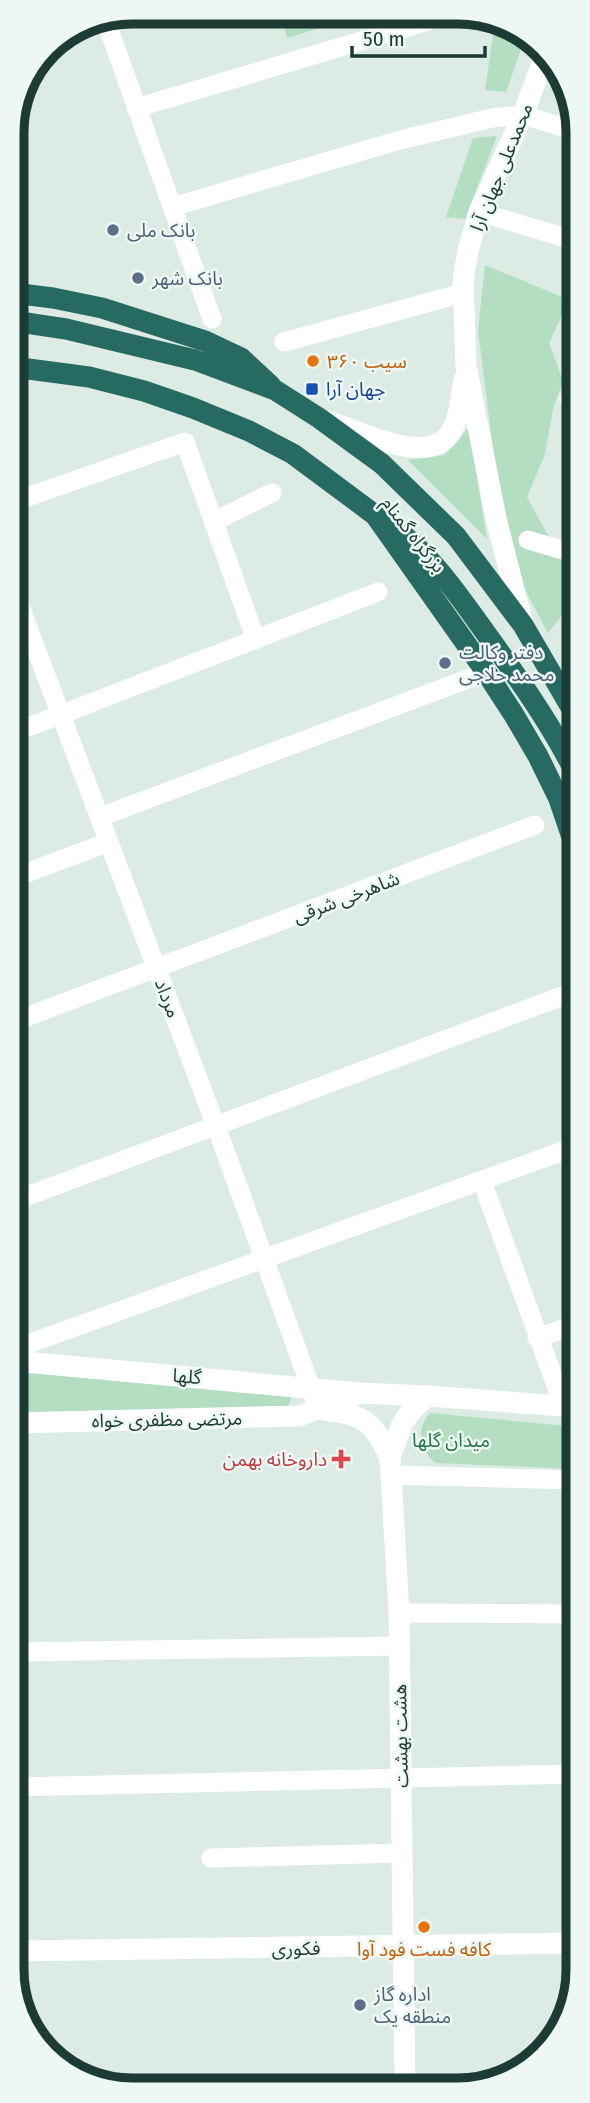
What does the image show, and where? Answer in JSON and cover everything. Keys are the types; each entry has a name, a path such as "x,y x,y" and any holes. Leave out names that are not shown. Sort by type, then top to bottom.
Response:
{"highway":[{"path":"25,294 102,308 205,341 241,358 275,390"},
{"name":"بزرگراه گمنام","path":"25,323 78,331 195,360 275,390 319,418 382,464 456,536 523,625 566,698"},
{"name":"بزرگراه گمنام","path":"25,369 89,377 144,391 249,431 293,454 375,515 514,715 538,756 566,818"},
{"path":"375,515 419,550 461,599 536,705 566,752"}],"main road":[{"name":"محمدعلی جهان آرا","path":"466,366 463,293 468,251 479,212 523,116 542,66"},
{"path":"319,418 404,447 431,447 444,440 456,422 466,366"},
{"path":"466,366 496,518 523,625"},
{"path":"544,659 566,683"},
{"name":"گلها","path":"24,1362 360,1394 427,1396 565,1407"},
{"name":"گلها","path":"319,1410 360,1394"},
{"name":"هشت بهشت","path":"405,2078 399,1613 390,1467 402,1424 427,1396"},
{"path":"319,1410 351,1413 364,1420 375,1429 390,1467"},
{"name":"مرتضی مظفری خواه","path":"24,1423 299,1416 319,1410"},
{"name":"فکوری","path":"24,1951 565,1943"}],"street":[{"path":"136,108 418,24"},
{"path":"108,28 212,319"},
{"path":"172,207 444,128 492,118 523,116 565,128"},
{"path":"479,212 566,238"},
{"path":"284,342 463,293"},
{"path":"25,498 185,442 256,640"},
{"path":"215,521 272,494"},
{"path":"528,540 566,551"},
{"path":"25,729 378,592"},
{"name":"مرداد","path":"25,619 216,1126 319,1410"},
{"path":"100,817 473,677"},
{"name":"شاهرخی شرقی","path":"25,1018 535,825"},
{"path":"25,874 109,842"},
{"path":"24,1197 566,995"},
{"path":"24,1345 565,1150"},
{"path":"482,1181 537,1338 565,1397"},
{"path":"537,1338 565,1328"},
{"path":"390,1467 565,1479"},
{"path":"399,1613 565,1614"},
{"path":"24,1651 399,1646"},
{"path":"24,1787 565,1774"},
{"path":"211,1858 402,1853"}],"green space":[{"path":"283,24 333,24 287,38"},
{"path":"494,31 522,47 506,92 485,90"},
{"path":"497,136 465,219 446,217 473,138"},
{"path":"485,265 566,299 566,307 549,343 563,381 553,409 545,454 527,497 546,532 566,558 566,611 548,633 523,586 511,545 496,473 478,330"},
{"path":"469,427 487,539 408,460 445,455"},
{"path":"24,1370 292,1396 288,1406 24,1415"},
{"name":"میدان گلها","path":"430,1413 565,1426 565,1469 436,1463 426,1452 421,1440 425,1419"}],"place":[{"name":"بانک ملی","path":"113,230"},
{"name":"بانک شهر","path":"138,278"},
{"name":"سیب ۳۶۰","path":"313,361"},
{"name":"جهان آرا","path":"312,389"},
{"name":"دفتر وکالت محمد حلاجی","path":"445,663"},
{"name":"داروخانه بهمن","path":"341,1459"},
{"name":"کافه فست فود آوا","path":"424,1927"},
{"name":"اداره گاز منطقه یک","path":"360,2005"}]}
